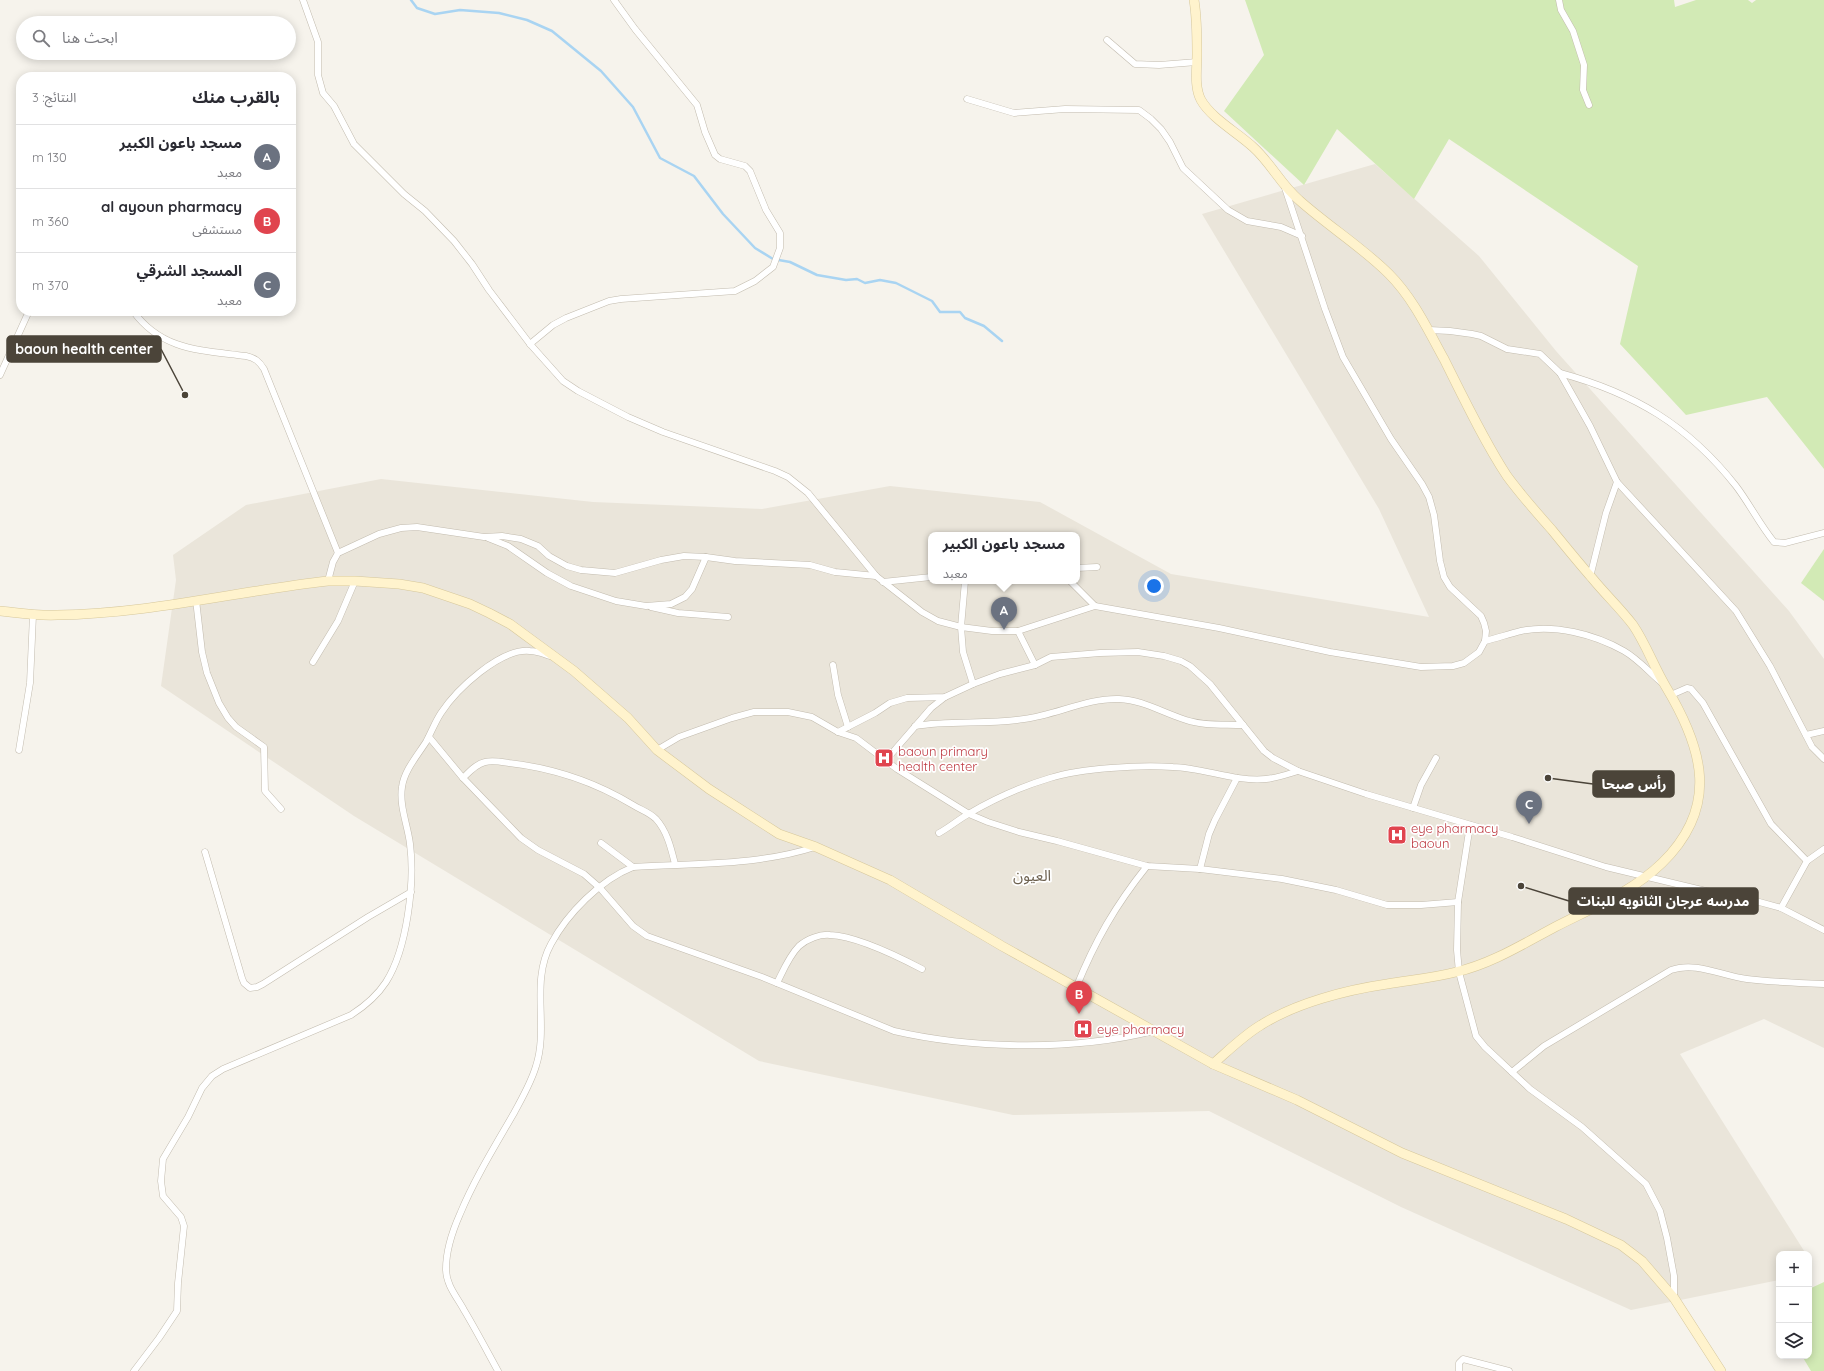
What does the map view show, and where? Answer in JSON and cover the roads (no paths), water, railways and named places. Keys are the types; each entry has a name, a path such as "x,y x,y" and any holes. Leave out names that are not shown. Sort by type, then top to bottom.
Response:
{"street":[{"path":"303,0 318,42 318,75 323,93 334,106 354,144 404,194 425,211 454,241 530,344 563,381 578,392 642,423 788,477 808,493 876,576 922,612 938,621 961,627 992,631 1018,631 1095,606 1219,628 1330,652 1421,666 1453,666 1464,664 1479,652 1486,641 1486,631 1481,616 1450,587 1444,577 1440,561 1434,515 1429,497 1422,484 1391,440 1343,357 1328,317 1285,186"},
{"path":"530,344 553,325 609,301 735,291 755,281 773,267 780,248 780,233 760,197 750,171 745,166 720,159 715,155 705,132 697,105 635,29 614,0"},
{"path":"1194,0 1196,13 1196,82 1201,100 1208,110 1261,154 1285,186 1302,203 1371,258 1390,275 1408,296 1429,330 1464,400 1505,472 1527,503 1633,625 1671,695 1689,733 1695,753 1701,785 1699,803 1690,827 1683,840 1670,855 1646,876 1620,894 1503,955 1459,972 1366,987 1307,1004 1263,1024 1213,1064"},
{"path":"1559,0 1561,10 1573,31 1584,65 1583,90 1590,105"},
{"path":"1107,40 1135,64 1159,65 1197,62"},
{"path":"967,99 1014,113 1065,109 1139,110 1151,118 1161,129 1170,142 1183,168 1228,210 1247,221 1282,227 1302,236"},
{"path":"0,375 27,316"},
{"path":"137,316 148,329 178,346 190,349 246,356 255,358 260,362 338,553"},
{"path":"1429,330 1472,334 1481,336 1507,349 1518,352 1534,352 1540,354 1560,373 1590,426 1617,482 1736,611 1766,659 1812,747 1824,759"},
{"path":"1560,373 1581,378 1637,401 1694,440 1730,479 1774,542 1785,543 1824,533"},
{"path":"1590,577 1606,513 1617,482"},
{"path":"328,581 333,562 338,553 379,534 402,528 417,527 484,537 520,538 538,546 549,556 567,566 581,570 615,573 676,558 706,557 743,562 810,565 835,572 876,576"},
{"path":"484,537 508,546 547,573 572,586 616,600 678,613 728,617"},
{"path":"646,606 671,604 685,597 692,588 706,557"},
{"path":"1080,568 1097,567"},
{"path":"882,582 928,576"},
{"path":"0,611 33,615 90,614 328,581 400,584 423,588 463,601 510,624 557,657 628,718 657,750 709,789 779,834 816,847 890,880 1076,988 1213,1064 1297,1100 1402,1153 1566,1219 1629,1250 1642,1262 1674,1298 1721,1371"},
{"path":"313,662 338,621 356,581"},
{"path":"965,584 961,627 963,652 972,684"},
{"path":"1073,584 1095,606"},
{"path":"196,600 202,652 213,691 232,722 264,747 265,791 281,809"},
{"path":"19,750 30,683 33,615"},
{"path":"1486,641 1521,631 1535,630 1565,631 1584,635 1624,651 1664,684"},
{"path":"1018,631 1035,665"},
{"path":"134,1371 160,1338 177,1311 178,1283 184,1226 181,1217 163,1196 161,1182 162,1166 165,1154 188,1117 202,1088 212,1076 223,1070 351,1015 377,994 394,965 402,940 411,892 411,845 403,806 402,786 408,770 429,737 441,714 450,702 480,673 507,656 529,650 557,657"},
{"path":"886,760 915,726 945,697 972,684 1000,674 1035,665 1051,657 1126,652 1164,656 1181,661 1200,674 1264,751 1298,771 1366,794 1606,867 1781,908 1824,930"},
{"path":"833,665 838,695 848,727"},
{"path":"1671,695 1684,688 1689,688 1703,703 1771,824 1806,861"},
{"path":"838,732 896,701 908,698 945,697"},
{"path":"915,726 935,723 967,723 1023,719 1051,714 1107,699 1133,701 1186,720 1200,723 1243,725"},
{"path":"657,750 679,737 732,718 754,712 788,712 812,717 838,732 856,738 897,769 969,814 1019,832 1147,866 1243,873 1310,884 1387,905 1458,902"},
{"path":"1806,735 1824,731"},
{"path":"429,737 463,778 520,838 538,850 584,874 600,888 633,926 647,936 777,983 894,1031 947,1041 1015,1044 1094,1042 1119,1039 1153,1031"},
{"path":"1413,808 1421,785 1436,758"},
{"path":"463,778 478,765 489,761 553,770 583,780 618,795 649,813 666,834 675,864"},
{"path":"939,833 969,814 1050,777 1157,766 1196,769 1237,778 1270,779 1298,771"},
{"path":"1200,869 1212,827 1237,778"},
{"path":"1470,825 1458,902 1456,930 1459,972 1476,1036 1485,1047 1530,1089 1582,1127 1636,1174 1649,1188 1660,1211 1667,1238 1674,1276 1674,1298"},
{"path":"601,843 633,867"},
{"path":"498,1371 447,1279 447,1257 451,1235 474,1180 502,1134 536,1068 541,1040 540,979 546,954 560,930 573,913 600,888 620,873 633,867 765,860 798,853 816,847"},
{"path":"1781,908 1806,861 1824,849"},
{"path":"205,852 242,978 244,983 250,988 263,984 411,892"},
{"path":"1076,988 1107,922 1119,903 1147,866"},
{"path":"777,983 799,946 818,936 828,934 868,945 922,969"},
{"path":"1512,1072 1544,1046 1671,970 1680,967 1699,968 1746,979 1824,984"},
{"path":"1459,1371 1459,1363 1463,1359 1509,1371"}],"waterway":[{"path":"411,0 417,8 435,14 460,10 499,13 527,20 552,31 601,71 633,107 660,158 694,176 723,214 755,248 773,259 790,262 817,275 846,280 857,279 865,283 880,280 896,283 932,301 940,312 960,312 965,318 984,326 1002,341"}],"place":[{"name":"baoun health center","path":"185,395"},
{"name":"مسجد باعون الكبير","path":"1004,630"},
{"name":"baoun primary health center","path":"884,758"},
{"name":"رأس صبحا","path":"1548,778"},
{"name":"المسجد الشرقي","path":"1529,824"},
{"name":"eye pharmacy baoun","path":"1397,835"},
{"name":"مدرسه عرجان الثانويه للبنات","path":"1521,886"},
{"name":"al ayoun pharmacy","path":"1079,1014"},
{"name":"eye pharmacy","path":"1083,1029"}],"district":[{"name":"العيون","path":"1032,875"}]}
